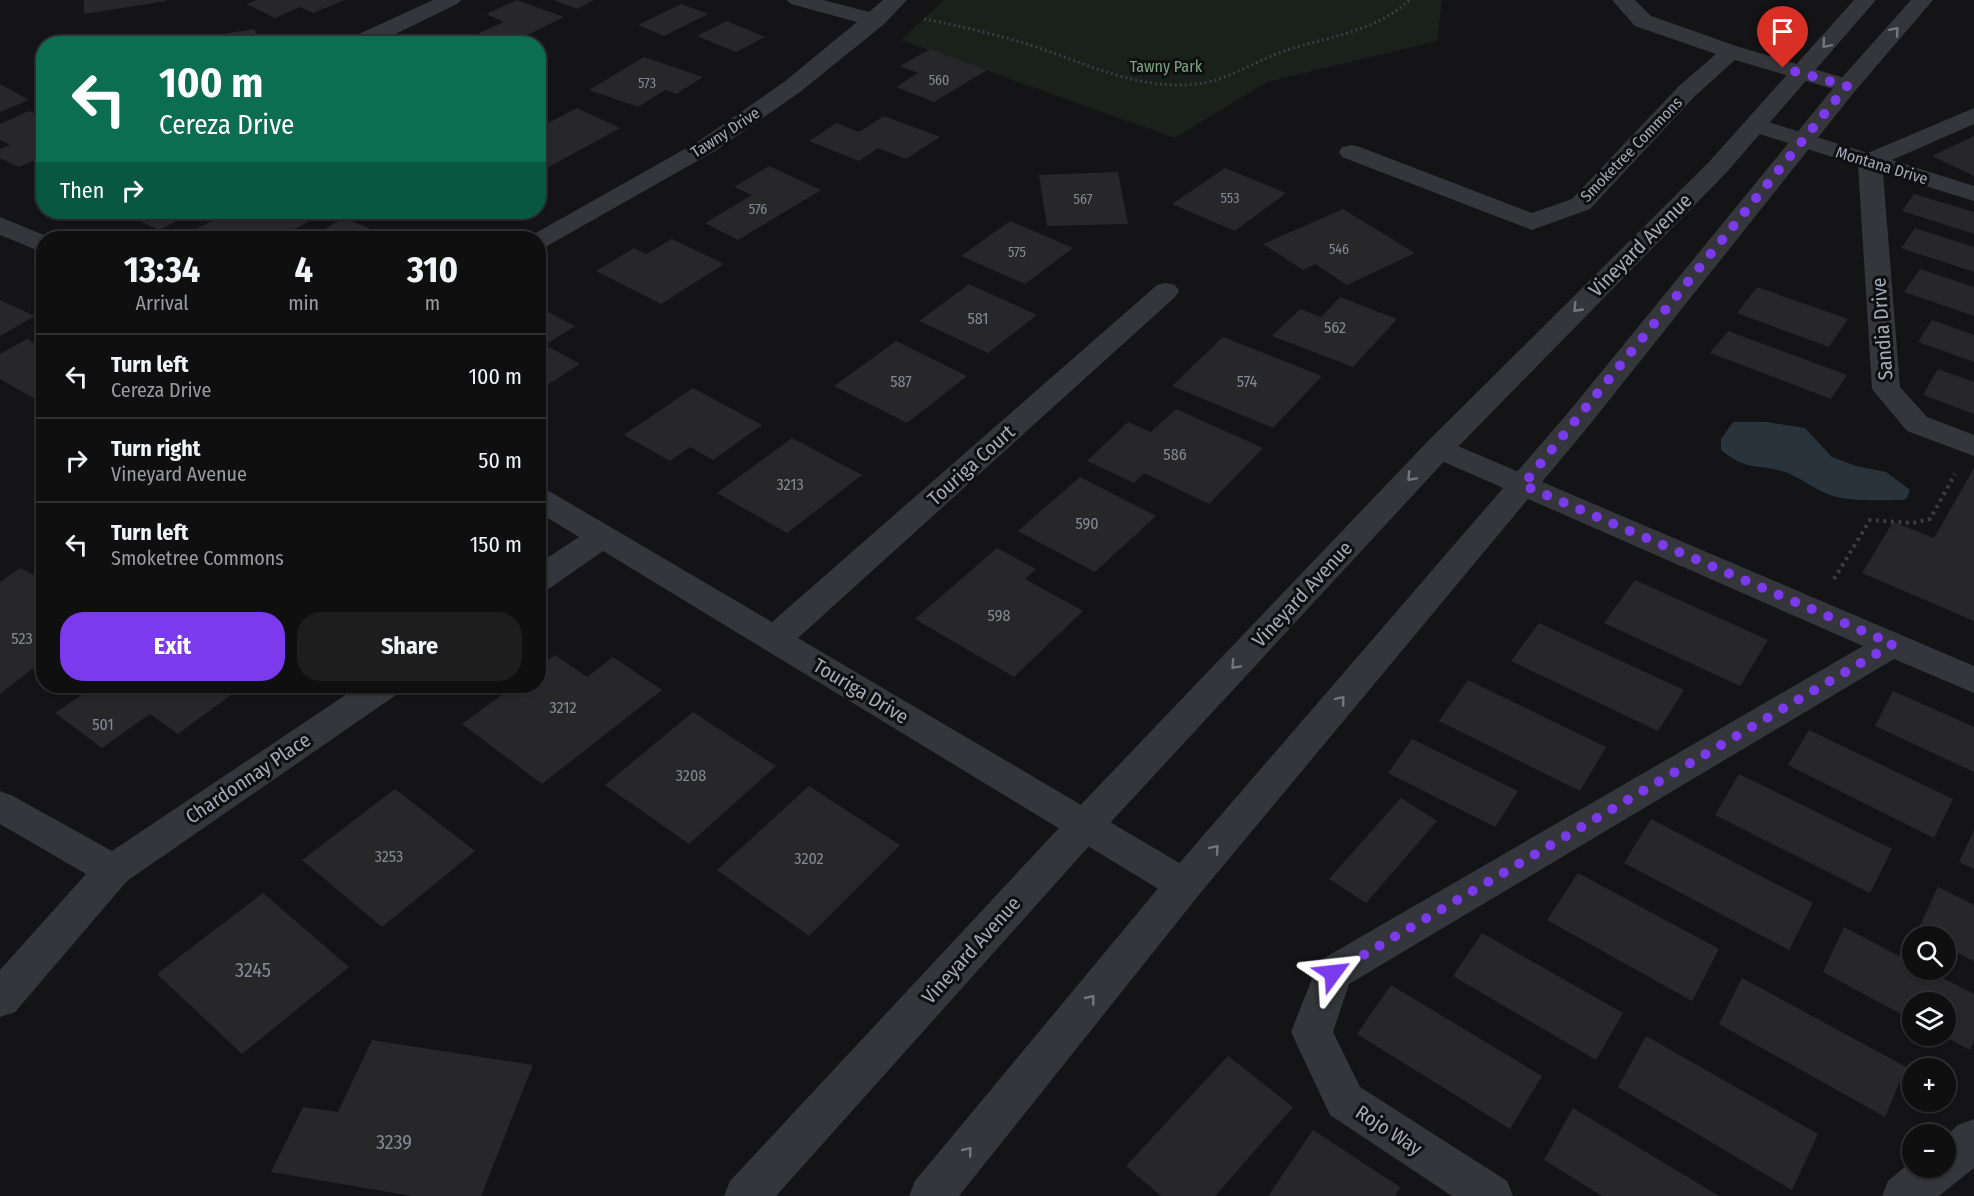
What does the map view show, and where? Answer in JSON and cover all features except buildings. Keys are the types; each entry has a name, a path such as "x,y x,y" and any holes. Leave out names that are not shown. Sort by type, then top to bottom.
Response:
{"street":[{"path":"373,36 450,0"},
{"path":"798,0 875,20"},
{"name":"Tawny Drive","path":"546,237 707,146 792,87 875,20 896,0"},
{"path":"1623,0 1643,21 1800,74 1847,86"},
{"name":"Vineyard Avenue","path":"746,1196 1084,825 1439,448 1717,168 1865,0"},
{"path":"931,1196 1184,885 1523,485 1847,86 1922,0"},
{"name":"Smoketree Commons","path":"1351,152 1532,222 1581,204 1687,91 1731,52"},
{"path":"1870,161 1974,115"},
{"name":"Montana Drive","path":"1755,125 1974,194"},
{"name":"Sandia Drive","path":"1870,161 1886,388 1917,424 1973,445"},
{"path":"0,225 36,241"},
{"name":"Touriga Court","path":"775,639 1166,291"},
{"path":"1439,448 1974,680"},
{"name":"Touriga Drive","path":"546,503 1184,885"},
{"path":"546,575 603,536"},
{"name":"Rojo Way","path":"1491,1196 1345,1101 1312,1032 1333,973 1893,644"},
{"name":"Chardonnay Place","path":"0,999 113,870 374,693"},
{"path":"0,806 113,870"},
{"path":"1956,1154 1974,1140"},
{"path":"1904,1196 1926,1178"}],"path":[{"path":"920,18 1029,45 1128,78 1163,85 1197,84 1225,76 1288,50 1357,32 1391,16 1410,0"},
{"path":"1815,611 1870,519 1913,523 1930,519 1973,445"}],"green space":[{"name":"Tawny Park","path":"944,0 1442,0 1437,41 1267,82 1175,138 901,40"}],"shaded area":[{"path":"1733,422 1766,422 1805,428 1832,457 1856,466 1886,472 1910,490 1907,498 1903,500 1856,500 1838,497 1824,493 1785,472 1738,461 1721,450 1721,439"}],"route":[{"path":"1333,973 1893,644 1523,485 1847,86 1783,68"}]}
